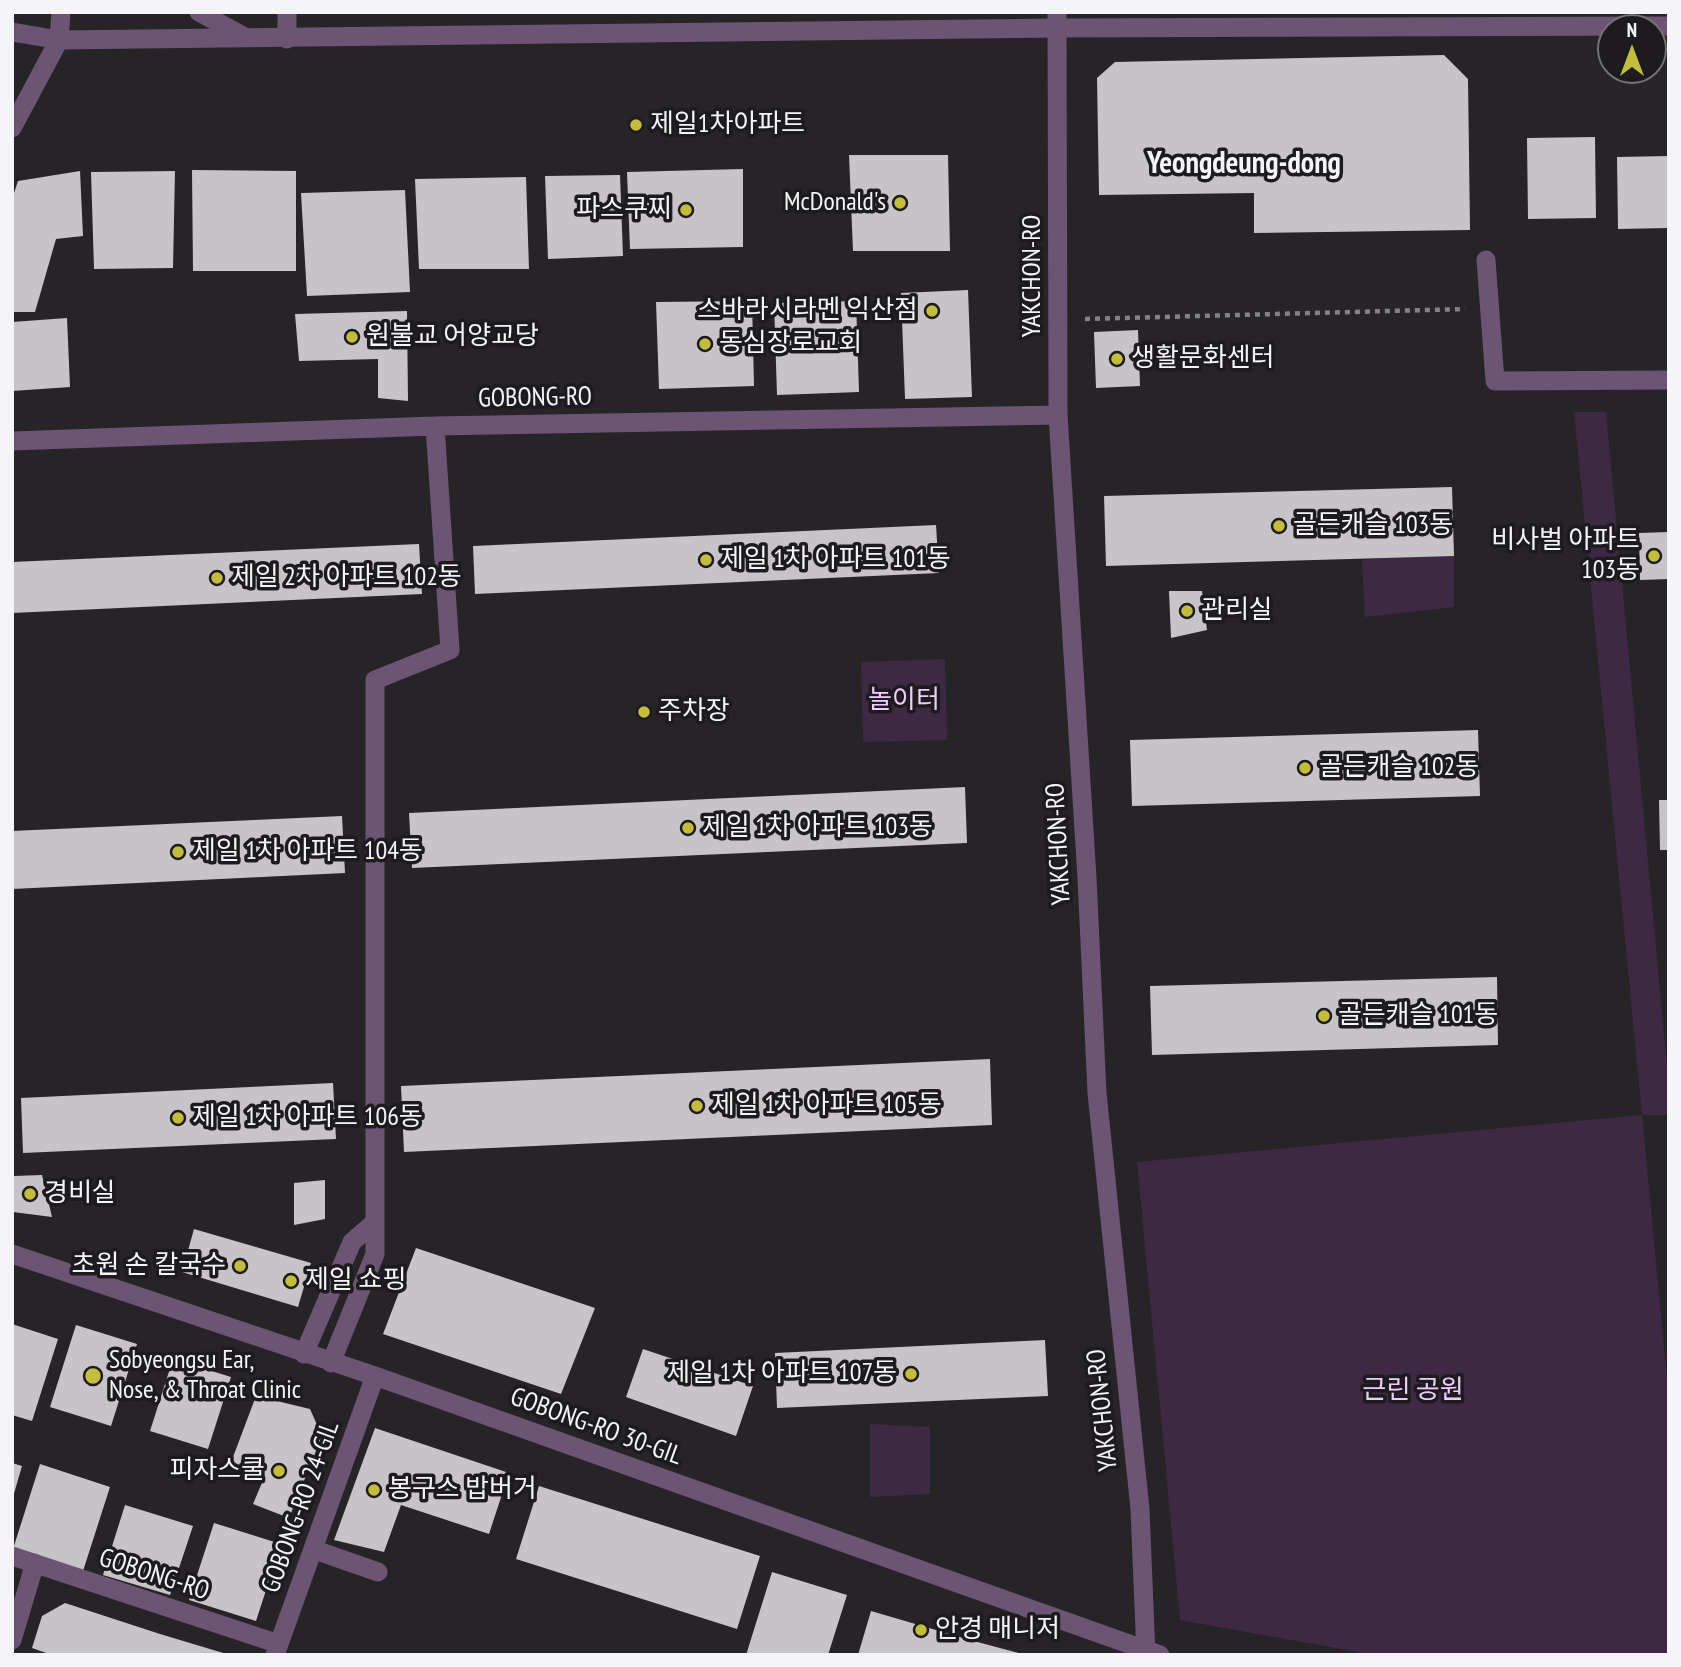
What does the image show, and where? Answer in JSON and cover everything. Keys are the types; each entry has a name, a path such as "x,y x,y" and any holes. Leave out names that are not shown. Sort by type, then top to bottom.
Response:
{"street":[{"path":"12,128 59,40 61,12"},
{"path":"199,12 244,36"},
{"path":"287,12 287,38"},
{"path":"12,32 59,40 244,36 287,38 1057,20 1669,26"},
{"name":"YAKCHON-RO","path":"1057,20 1060,319 1058,415 1087,878 1097,1093 1140,1509 1151,1654"},
{"path":"1486,260 1495,381 1669,380"},
{"name":"GOBONG-RO","path":"12,441 435,426 1058,415"},
{"path":"331,1363 375,1254 375,680 450,650 435,426"},
{"path":"304,1354 352,1241 374,1223"},
{"name":"GOBONG-RO 30-GIL","path":"12,1254 375,1376 1151,1654"},
{"name":"GOBONG-RO 24-GIL","path":"277,1649 375,1376"},
{"path":"315,1549 378,1572"},
{"name":"GOBONG-RO","path":"12,1556 277,1649"},
{"path":"12,1640 35,1563"}],"path":[{"path":"1060,319 1490,309"}],"green space":[{"path":"1574,412 1606,412 1669,1087 1669,1115 1642,1115"},
{"path":"1454,552 1454,607 1365,617 1362,560"},
{"name":"놀이터","path":"945,659 947,740 863,742 861,662"},
{"name":"근린 공원","path":"1642,1115 1669,1400 1669,1655 1375,1655 1180,1620 1137,1162"},
{"path":"870,1424 930,1427 930,1494 870,1497"}],"building":[{"path":"1444,55 1468,79 1470,230 1254,233 1254,193 1099,195 1097,78 1115,62"},
{"path":"1595,137 1596,218 1528,219 1527,138"},
{"name":"McDonald's","path":"849,155 948,155 950,251 853,251"},
{"path":"1669,156 1669,228 1618,229 1617,157"},
{"path":"743,169 743,247 630,249 627,172"},
{"path":"192,170 296,171 296,271 193,271"},
{"path":"80,171 83,236 56,239 35,312 12,312 12,199 18,181"},
{"path":"175,171 173,268 94,269 91,172"},
{"path":"620,175 623,256 548,259 545,176"},
{"path":"526,177 529,269 419,269 415,179"},
{"path":"405,190 410,292 307,296 301,193"},
{"path":"968,290 972,397 905,399 901,293"},
{"name":"동심장로교회","path":"752,301 754,386 659,389 656,302"},
{"path":"856,301 859,392 777,395 774,303"},
{"name":"원불교 어양교당","path":"407,311 408,401 378,398 378,359 299,361 295,314"},
{"path":"67,318 70,387 12,391 12,322"},
{"name":"생활문화센터","path":"1138,330 1140,386 1096,388 1094,332"},
{"name":"골든캐슬 103동","path":"1452,487 1454,556 1106,566 1104,496"},
{"name":"제일 1차 아파트 101동","path":"936,525 939,573 475,594 473,546"},
{"name":"비사벌 아파트 103동","path":"1669,532 1669,579 1640,580 1639,533"},
{"name":"제일 2차 아파트 102동","path":"419,544 422,594 12,613 12,562"},
{"name":"관리실","path":"1169,591 1202,591 1207,630 1171,638"},
{"name":"골든캐슬 102동","path":"1478,730 1480,796 1132,806 1130,740"},
{"name":"제일 1차 아파트 103동","path":"965,787 967,843 412,868 409,813"},
{"path":"1659,800 1669,800 1669,850 1660,850"},
{"name":"제일 1차 아파트 104동","path":"342,816 345,873 12,889 12,831"},
{"name":"골든캐슬 101동","path":"1497,977 1498,1045 1152,1055 1150,986"},
{"name":"제일 1차 아파트 105동","path":"990,1059 992,1125 404,1152 401,1086"},
{"name":"제일 1차 아파트 106동","path":"333,1083 336,1139 23,1153 21,1098"},
{"name":"경비실","path":"42,1175 52,1217 13,1212 14,1176"},
{"path":"325,1180 325,1219 294,1225 294,1183"},
{"path":"194,1229 311,1263 298,1307 182,1272"},
{"path":"416,1248 595,1308 561,1394 383,1334"},
{"path":"12,1324 58,1339 32,1421 12,1415"},
{"path":"76,1325 137,1344 111,1426 50,1407"},
{"name":"제일 1차 아파트 107동","path":"1045,1340 1048,1396 777,1408 775,1353"},
{"path":"643,1349 753,1386 736,1436 626,1397"},
{"path":"173,1359 231,1377 208,1449 150,1431"},
{"path":"256,1396 310,1409 322,1436 289,1518 253,1504 264,1478 230,1465"},
{"path":"375,1428 509,1473 489,1534 401,1505 384,1552 334,1540"},
{"path":"12,1463 22,1466 13,1497 12,1496"},
{"path":"40,1464 110,1487 83,1571 13,1549"},
{"path":"539,1486 760,1556 737,1629 516,1559"},
{"path":"125,1505 193,1526 170,1595 103,1575"},
{"path":"214,1523 281,1544 256,1621 189,1600"},
{"path":"772,1572 847,1595 828,1655 746,1655"},
{"path":"65,1603 230,1655 52,1655 32,1648 42,1616"},
{"path":"871,1611 970,1640 1026,1655 858,1655"}],"place":[{"name":"제일1차아파트","path":"636,125"},
{"name":"McDonald's","path":"900,203"},
{"name":"파스쿠찌","path":"686,210"},
{"name":"스바라시라멘 익산점","path":"932,311"},
{"name":"원불교 어양교당","path":"352,337"},
{"name":"동심장로교회","path":"705,344"},
{"name":"생활문화센터","path":"1117,359"},
{"name":"골든캐슬 103동","path":"1279,526"},
{"name":"비사벌 아파트 103동","path":"1654,556"},
{"name":"제일 1차 아파트 101동","path":"706,560"},
{"name":"제일 2차 아파트 102동","path":"217,578"},
{"name":"관리실","path":"1187,611"},
{"name":"주차장","path":"644,712"},
{"name":"골든캐슬 102동","path":"1305,768"},
{"name":"제일 1차 아파트 103동","path":"688,828"},
{"name":"제일 1차 아파트 104동","path":"178,852"},
{"name":"골든캐슬 101동","path":"1324,1016"},
{"name":"제일 1차 아파트 105동","path":"697,1106"},
{"name":"제일 1차 아파트 106동","path":"178,1118"},
{"name":"경비실","path":"30,1194"},
{"name":"초원 손 칼국수","path":"240,1266"},
{"name":"제일 쇼핑","path":"291,1281"},
{"name":"제일 1차 아파트 107동","path":"911,1374"},
{"name":"Sobyeongsu Ear, Nose, & Throat Clinic","path":"93,1376"},
{"name":"피자스쿨","path":"279,1471"},
{"name":"봉구스 밥버거","path":"374,1490"},
{"name":"안경 매니저","path":"921,1630"}],"district":[{"name":"Yeongdeung-dong","path":"1244,164"}]}
